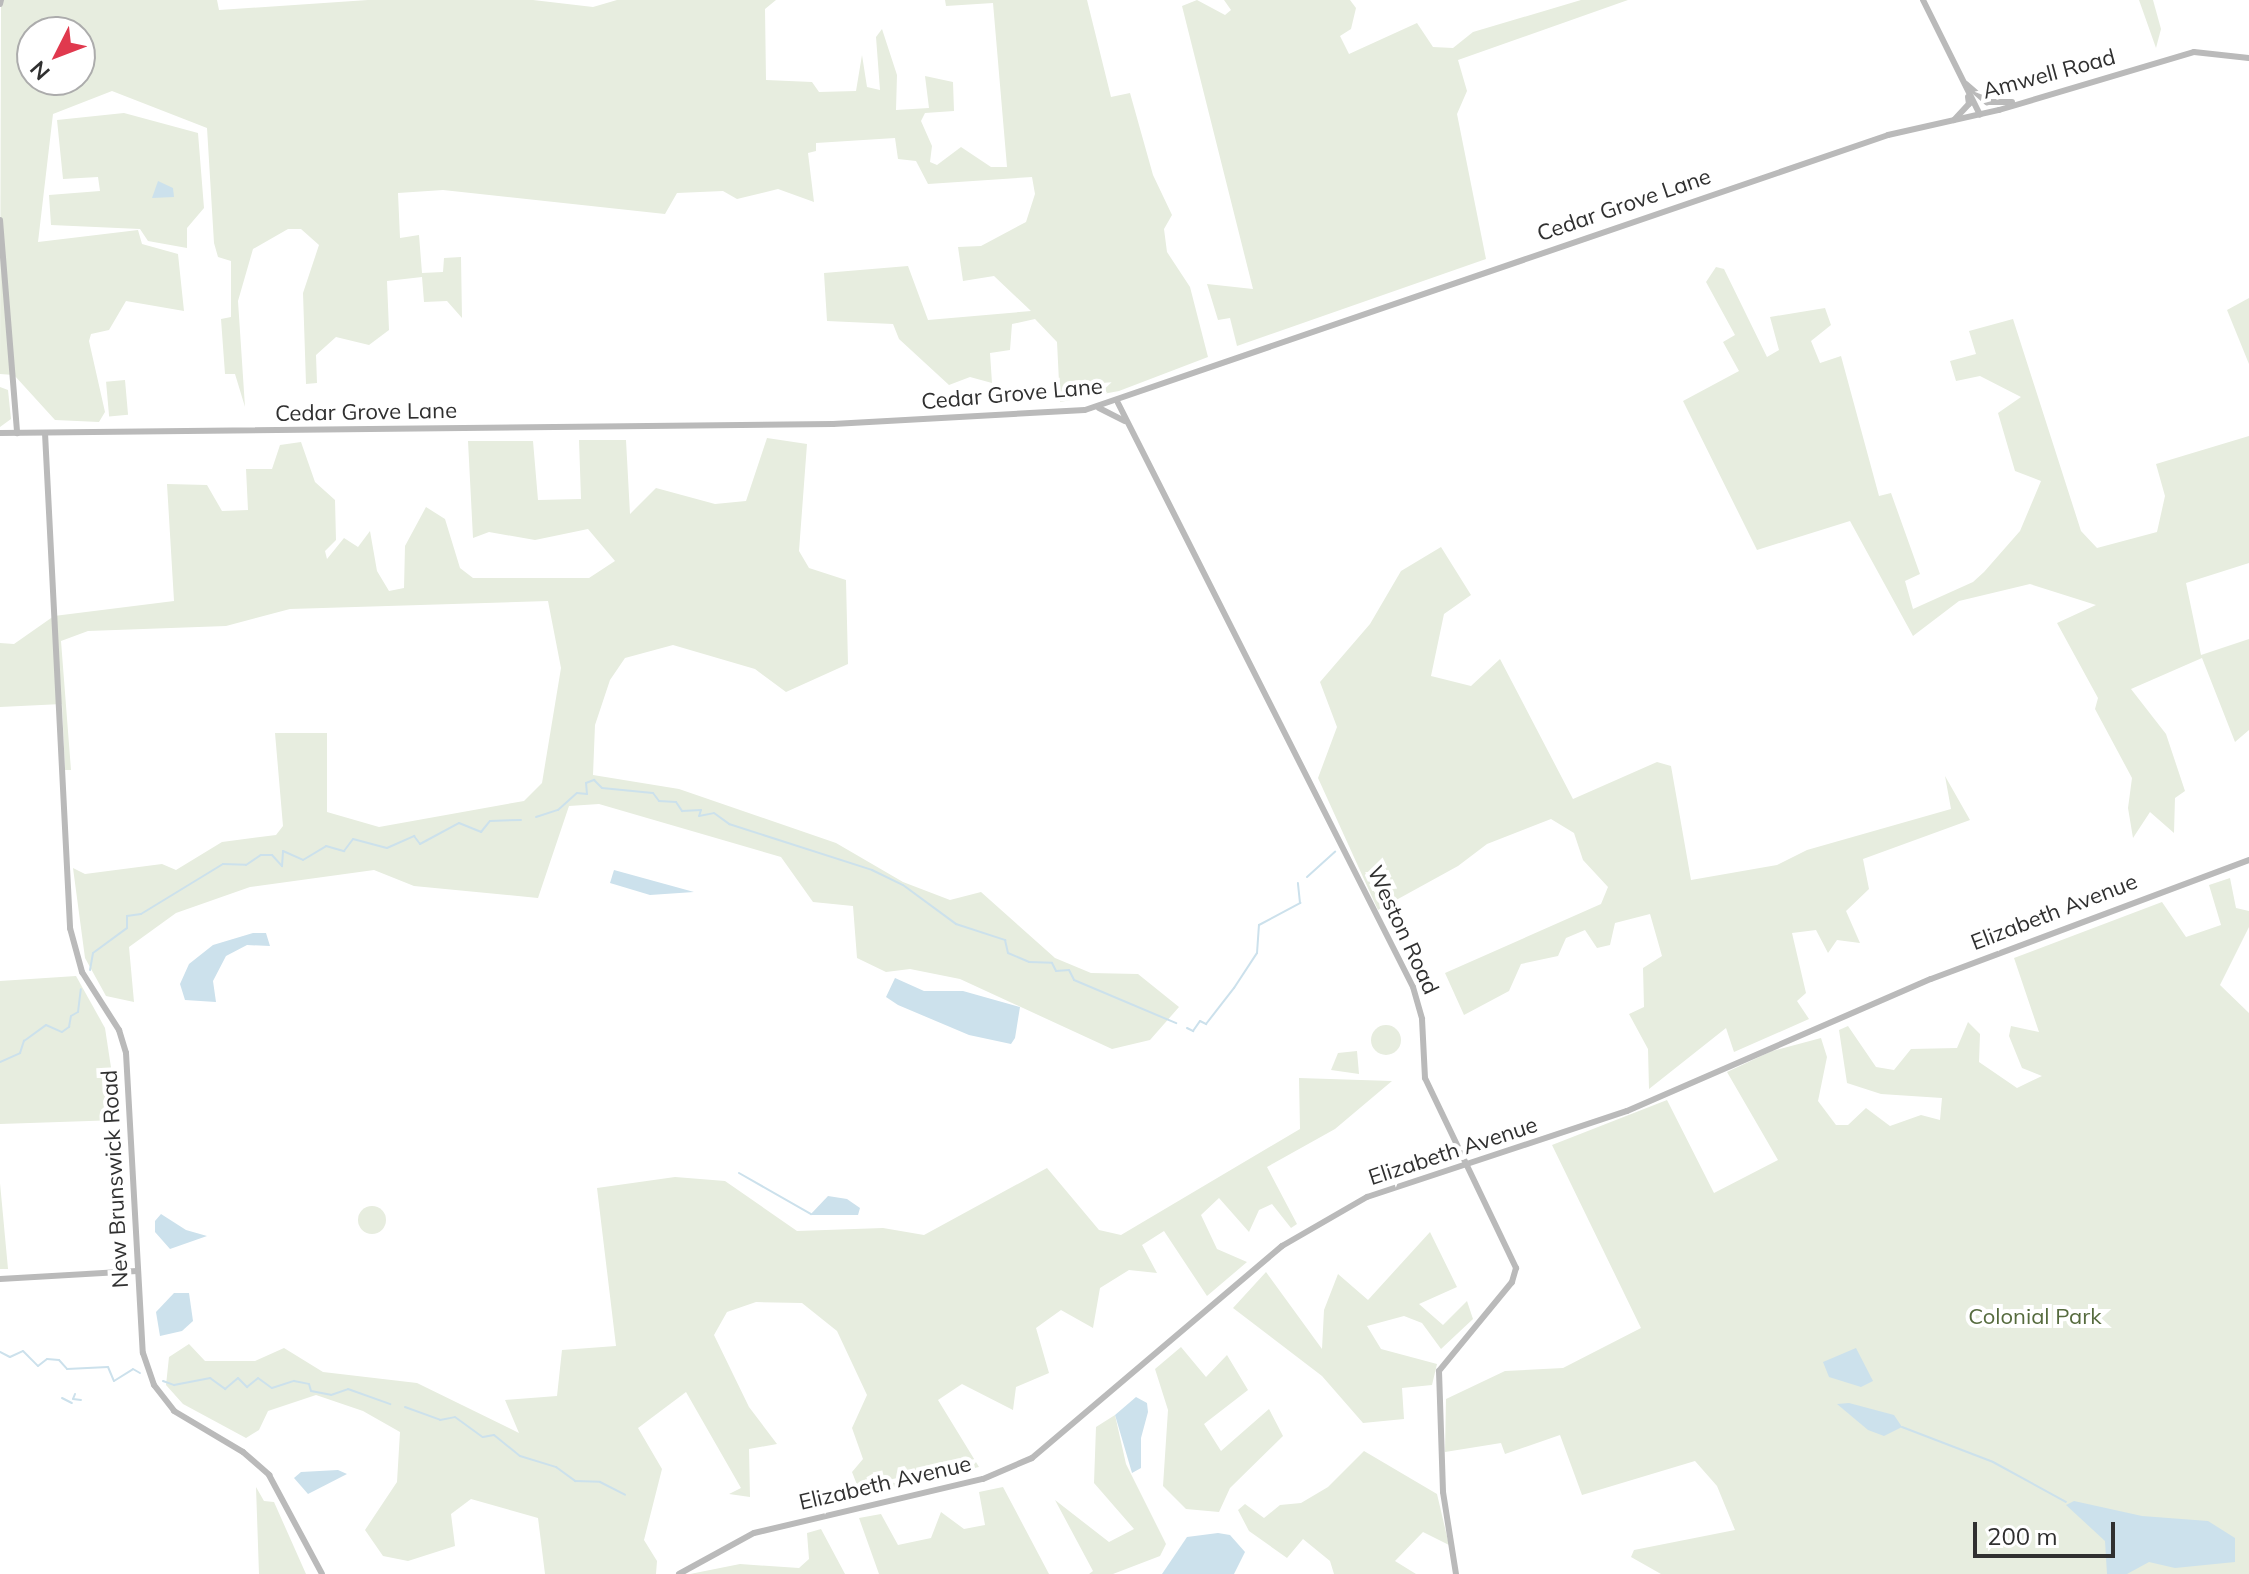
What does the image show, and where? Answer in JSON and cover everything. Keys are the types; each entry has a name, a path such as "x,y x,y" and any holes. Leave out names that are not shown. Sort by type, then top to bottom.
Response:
{"street":[{"name":"Amwell Road","path":"1923,0 1980,115 2194,52 2249,58"},
{"path":"1953,120 1970,101 1957,69"},
{"path":"1964,81 1999,105 2042,96"},
{"name":"Cedar Grove Lane","path":"0,433 833,424 1096,408 1118,403 1311,330 1841,150 1980,115"},
{"path":"0,220 17,433"},
{"name":"Weston Road","path":"1118,403 1413,987 1422,1019 1423,1071 1516,1272 1439,1371 1443,1492 1456,1574"},
{"path":"1096,408 1113,412 1129,426"},
{"name":"New Brunswick Road","path":"45,433 70,928 82,972 119,1030 126,1053 143,1353 158,1392 188,1423 243,1452 265,1470 322,1574"},
{"name":"Elizabeth Avenue","path":"679,1574 754,1533 983,1479 1022,1464 1062,1437 1293,1238 1382,1190 1467,1167 1639,1106 1931,979 2249,860"},
{"path":"1447,1172 1459,1149"},
{"path":"0,1279 137,1271"}],"green space":[{"path":"1,0 217,0 219,10 368,0 533,0 593,7 617,0 776,0 765,9 766,80 812,82 819,92 856,91 862,55 867,87 880,90 876,37 882,29 897,75 896,110 929,108 925,76 953,82 954,111 925,113 921,121 932,146 930,162 937,165 961,147 991,167 1007,167 993,3 946,6 945,0 1087,0 1111,97 1130,93 1153,175 1172,215 1164,229 1167,252 1190,287 1208,357 1119,391 1060,402 1057,342 1035,319 1012,324 1010,350 990,353 992,383 970,377 949,385 899,339 893,324 827,321 824,273 908,266 928,320 1031,311 994,276 963,281 958,247 981,246 1026,222 1035,194 1032,177 928,184 916,161 898,159 895,138 816,143 816,151 808,153 814,202 778,189 737,199 723,191 677,193 665,214 443,190 398,193 400,238 419,235 422,273 443,272 444,258 461,257 462,318 447,301 424,302 422,277 387,281 389,330 369,345 336,337 316,355 317,383 306,384 303,293 319,245 301,229 288,229 253,249 238,301 245,407 235,374 225,374 221,319 231,317 231,261 218,257 214,243 207,128 112,91 53,114 38,242 138,230 142,244 178,254 184,311 126,301 109,330 91,334 89,341 105,412 99,422 55,420 14,375 0,374"},
{"path":"1197,0 1225,15 1231,10 1224,0 1350,0 1356,8 1351,29 1340,36 1349,54 1417,23 1433,47 1453,48 1473,32 1581,0 1628,0 1458,60 1467,91 1457,114 1486,259 1237,346 1230,318 1218,320 1207,284 1253,289 1182,6"},
{"path":"2139,0 2153,0 2161,29 2156,48"},
{"path":"124,113 198,133 204,208 187,228 187,248 148,241 140,229 51,225 49,195 100,191 98,177 63,179 57,120"},
{"path":"1716,267 1724,269 1767,357 1779,350 1770,317 1825,308 1831,325 1811,341 1820,363 1841,356 1879,496 1891,493 1920,574 1905,581 1913,609 1973,582 1984,572 2020,531 2041,481 2015,471 1998,413 2021,397 1980,376 1956,381 1950,361 1976,354 1969,331 2013,319 2081,531 2097,548 2157,532 2165,496 2156,464 2249,436 2249,563 2186,583 2201,655 2249,639 2249,730 2235,742 2202,658 2131,689 2166,734 2185,791 2175,798 2174,833 2150,812 2133,838 2128,808 2132,778 2095,709 2098,698 2057,623 2096,605 2030,584 1959,601 1913,636 1850,521 1757,550 1683,401 1739,371 1723,342 1735,335 1706,282"},
{"path":"2249,298 2249,364 2227,310"},
{"path":"125,380 128,415 109,417 106,382"},
{"path":"0,387 8,390 11,419 0,427"},
{"path":"767,438 807,444 799,551 809,568 846,580 848,664 786,692 755,669 673,645 625,658 610,680 595,725 593,775 679,789 836,843 903,882 950,900 981,892 1055,958 1091,973 1138,974 1179,1007 1150,1040 1112,1049 960,979 910,969 886,972 857,958 853,906 813,902 781,857 599,804 569,806 538,898 414,886 374,870 250,887 176,913 129,947 134,1002 106,996 85,958 73,868 85,874 162,864 176,870 222,842 276,835 283,826 275,733 327,733 327,812 379,827 524,801 542,783 561,668 548,601 290,609 226,626 88,631 61,641 71,770 65,770 62,704 0,707 0,643 14,644 54,616 174,601 167,484 207,485 222,511 248,510 246,469 272,469 280,445 301,442 315,482 335,500 336,540 325,551 327,559 344,538 358,547 370,531 377,571 389,591 404,588 405,546 426,507 445,519 460,568 473,578 589,578 615,561 588,529 535,540 489,532 473,538 468,441 533,441 538,500 581,499 579,440 626,440 630,514 656,488 715,504 746,501"},
{"path":"1441,547 1471,595 1444,614 1431,676 1471,686 1500,659 1573,799 1657,762 1671,766 1691,880 1777,865 1807,850 1951,809 1945,776 1970,820 1863,859 1869,889 1846,911 1860,943 1837,940 1828,953 1816,930 1792,933 1806,993 1797,1001 1809,1019 1734,1052 1726,1028 1649,1089 1648,1049 1629,1014 1644,1007 1643,968 1662,956 1650,914 1615,923 1610,945 1597,948 1585,930 1566,938 1558,956 1521,964 1509,991 1464,1015 1445,973 1601,904 1608,887 1583,860 1574,833 1551,819 1487,844 1458,866 1378,910 1318,778 1337,727 1320,682 1370,624 1401,571"},
{"name":"Colonial Park","path":"2230,878 2236,908 2249,911 2249,927 2220,985 2249,1013 2249,1574 1661,1574 1631,1557 1634,1550 1735,1530 1717,1486 1695,1461 1582,1495 1560,1435 1505,1454 1501,1443 1445,1452 1446,1399 1505,1371 1563,1368 1641,1328 1552,1145 1667,1100 1714,1193 1778,1160 1727,1072 1772,1051 1821,1038 1827,1057 1818,1101 1836,1125 1848,1125 1866,1108 1890,1126 1921,1115 1940,1120 1942,1098 1881,1094 1847,1083 1839,1030 1848,1026 1876,1067 1894,1070 1911,1049 1957,1048 1968,1022 1980,1034 1979,1062 2017,1088 2042,1076 2022,1068 2009,1036 2011,1026 2039,1032 2014,958 2162,902 2186,937 2221,925 2209,885"},
{"path":"76,976 105,1028 119,1120 0,1124 0,981"},
{"path":"1386,1025 1396,1030 1401,1040 1396,1050 1386,1055 1376,1050 1371,1040 1376,1030"},
{"path":"1357,1051 1359,1074 1331,1070 1338,1053"},
{"path":"1299,1078 1392,1081 1335,1129 1267,1167 1297,1224 1291,1228 1272,1204 1259,1210 1249,1232 1219,1198 1201,1215 1217,1249 1247,1262 1207,1296 1164,1231 1142,1245 1157,1273 1129,1270 1100,1288 1093,1328 1061,1310 1036,1328 1049,1373 1016,1387 1013,1410 962,1384 938,1400 979,1467 861,1495 852,1472 863,1459 852,1428 867,1395 837,1331 802,1303 756,1302 727,1312 714,1335 749,1407 777,1444 749,1449 750,1497 729,1494 741,1488 686,1392 638,1428 662,1469 644,1540 657,1561 656,1574 545,1574 538,1518 471,1499 451,1514 455,1546 408,1561 383,1556 365,1530 397,1482 400,1432 363,1411 316,1395 268,1411 259,1430 246,1438 183,1404 166,1385 169,1357 189,1344 205,1361 255,1361 284,1348 323,1372 417,1383 519,1433 505,1400 557,1396 562,1350 616,1346 597,1188 675,1177 725,1181 797,1231 883,1228 924,1235 1047,1168 1099,1230 1121,1235 1300,1129"},
{"path":"0,1183 8,1269 0,1269"},
{"path":"372,1206 382,1210 386,1220 382,1230 372,1234 362,1230 358,1220 362,1210"},
{"path":"1430,1232 1457,1287 1419,1304 1443,1325 1467,1301 1473,1319 1441,1349 1422,1323 1404,1316 1367,1326 1381,1349 1437,1364 1432,1385 1402,1388 1404,1419 1363,1423 1322,1376 1233,1308 1266,1272 1322,1349 1324,1310 1338,1274 1368,1300"},
{"path":"1181,1347 1206,1377 1227,1355 1248,1390 1204,1424 1221,1451 1269,1409 1283,1436 1230,1488 1219,1512 1186,1509 1163,1486 1168,1410 1155,1369"},
{"path":"1115,1415 1126,1464 1166,1544 1160,1556 1113,1574 1089,1574 1093,1571 1055,1500 1109,1542 1134,1529 1094,1483 1096,1427"},
{"path":"1364,1451 1437,1494 1449,1545 1423,1532 1395,1561 1416,1574 1334,1574 1330,1561 1303,1539 1287,1558 1249,1531 1238,1510 1245,1504 1264,1518 1280,1505 1301,1503 1328,1487"},
{"path":"256,1487 264,1501 274,1502 306,1574 259,1574"},
{"path":"1003,1487 1049,1574 879,1574 859,1518 881,1514 898,1545 931,1538 941,1512 964,1529 985,1525 979,1492"},
{"path":"821,1529 845,1574 690,1574 740,1564 799,1568 809,1559 807,1533"}],"water":[{"path":"158,181 173,188 174,197 152,198"},
{"path":"614,870 694,892 650,895 610,883"},
{"path":"253,933 266,933 270,946 247,945 226,956 213,981 216,1002 185,1000 180,984 189,964 213,945"},
{"path":"895,978 924,991 963,991 1020,1007 1015,1038 1011,1044 969,1035 898,1005 886,997"},
{"path":"828,1196 847,1199 860,1208 858,1215 810,1215"},
{"path":"161,1214 186,1230 207,1236 170,1249 155,1232 155,1221"},
{"path":"174,1293 189,1293 193,1321 182,1331 160,1336 156,1312"},
{"path":"1856,1348 1873,1381 1861,1387 1829,1377 1823,1362"},
{"path":"1136,1397 1147,1403 1148,1412 1141,1438 1141,1468 1132,1473 1115,1415"},
{"path":"1849,1403 1894,1415 1902,1427 1884,1436 1868,1430 1837,1404"},
{"path":"338,1470 347,1474 308,1494 294,1478 301,1472"},
{"path":"2074,1501 2142,1516 2208,1521 2235,1538 2235,1562 2175,1568 2149,1562 2127,1574 2107,1574 2105,1541 2066,1505"},
{"path":"1218,1533 1230,1535 1245,1552 1234,1574 1162,1574 1187,1537"}],"waterway":[{"path":"536,817 558,810 577,793 587,794 586,783 594,780 602,788 653,793 659,801 676,802 682,811 701,810 699,816 714,813 729,824 872,870 903,885 956,924 1005,940 1008,953 1029,962 1052,963 1056,971 1069,970 1074,980 1176,1023"},
{"path":"90,970 93,953 127,928 127,916 141,914 223,864 246,865 261,855 272,855 282,866 283,851 303,860 326,846 344,851 353,839 387,848 414,836 420,844 459,823 481,832 490,821 521,820"},
{"path":"1307,877 1335,852"},
{"path":"1187,1028 1193,1031 1200,1021 1206,1024 1234,988 1257,953 1259,925 1300,903 1298,883"},
{"path":"0,1062 20,1053 24,1041 46,1025 62,1032 69,1027 71,1016 78,1012 81,989"},
{"path":"739,1173 811,1214"},
{"path":"0,1352 10,1357 23,1351 38,1366 47,1359 59,1360 67,1369 108,1367 114,1381 133,1369 140,1373"},
{"path":"163,1381 174,1385 210,1378 225,1389 238,1378 247,1387 258,1378 272,1388 294,1381 309,1384 311,1391 331,1395 348,1389 390,1404"},
{"path":"75,1394 73,1399 81,1400"},
{"path":"62,1398 72,1403"},
{"path":"405,1407 440,1420 455,1417 483,1437 494,1435 520,1456 556,1467 575,1481 600,1482 625,1495"},
{"path":"1902,1427 1993,1462 2066,1502"}]}
